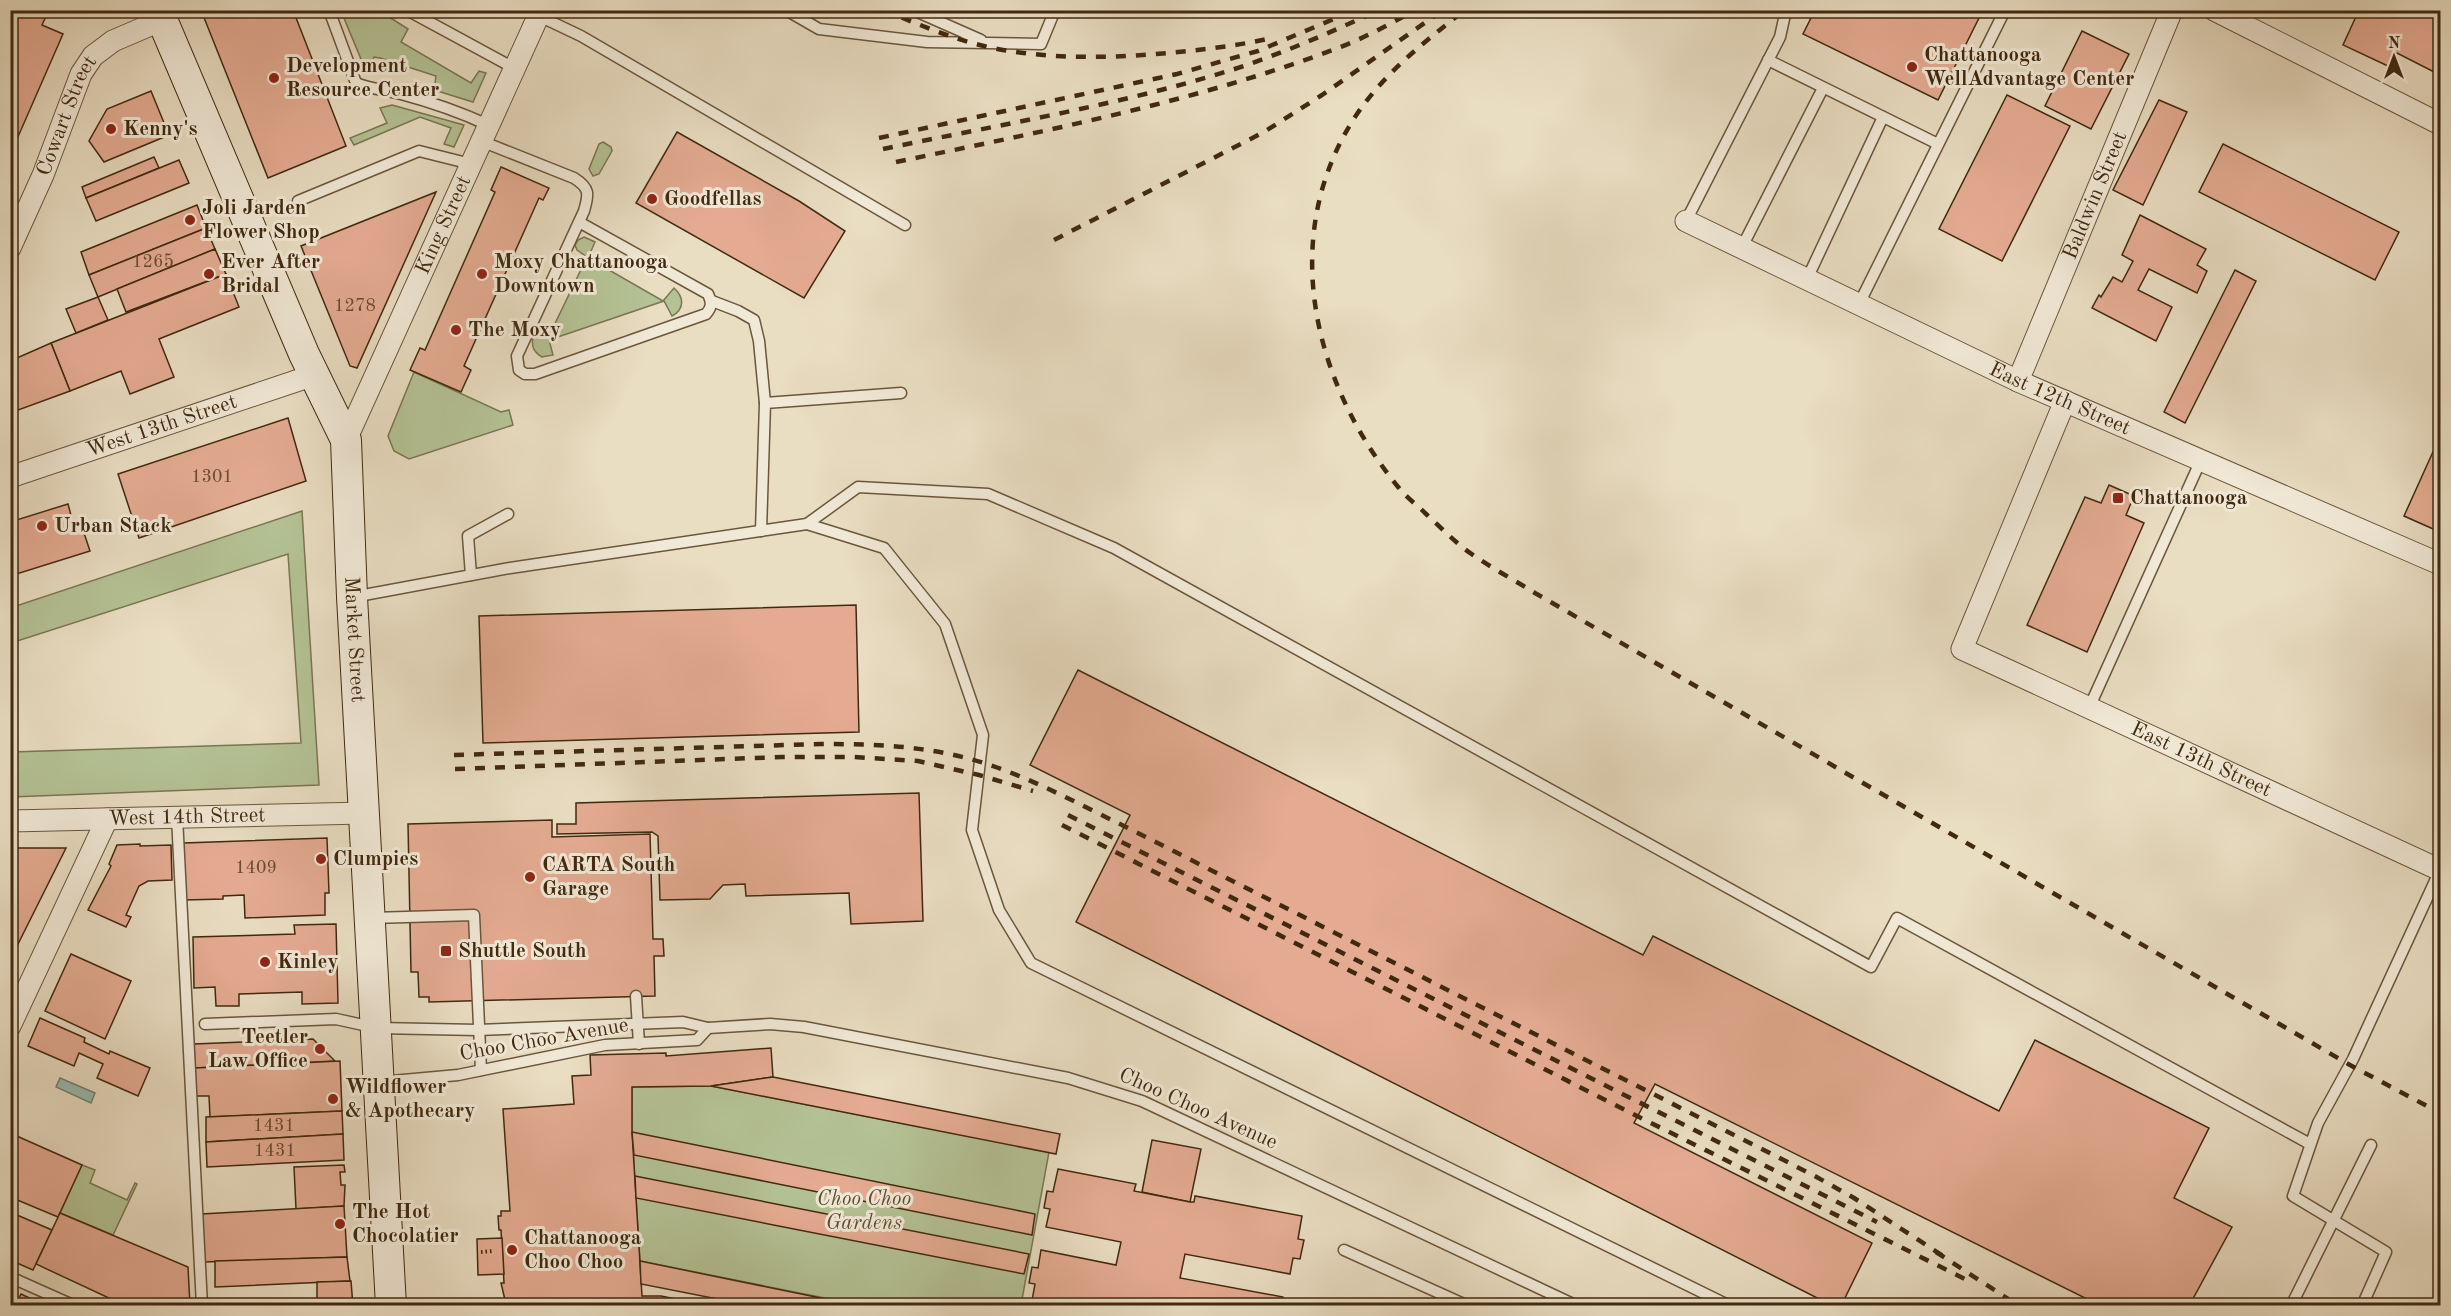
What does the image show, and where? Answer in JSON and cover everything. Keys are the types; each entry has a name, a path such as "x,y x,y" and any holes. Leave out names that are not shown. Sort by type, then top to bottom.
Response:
{"main road":[{"name":"Market Street","path":"160,15 314,375 346,441 352,597 391,1305"}],"street":[{"name":"Baldwin Street","path":"2018,381 2172,10"},
{"path":"2214,10 2440,124"},
{"name":"King Street","path":"346,441 514,68 534,12"},
{"name":"Cowart Street","path":"13,234 43,175 81,74 93,56 113,41 160,15"},
{"name":"East 12th Street","path":"1686,221 2018,381 2440,564"},
{"name":"West 13th Street","path":"10,477 314,375"},
{"name":"East 13th Street","path":"2065,401 1962,649 2440,869"},
{"name":"West 14th Street","path":"10,821 364,813"},
{"path":"10,1026 107,819"}],"lane":[{"path":"329,10 356,83 367,88 390,91 436,103 485,133 584,184 587,200 579,222 518,356 519,370 525,374 535,374 706,314 711,308 712,301 708,294 579,222"},
{"path":"407,10 514,68"},
{"path":"786,10 819,29 927,42 1041,44 1055,10"},
{"path":"913,10 988,43"},
{"path":"1686,221 1780,37 1786,10"},
{"path":"1859,304 2005,10"},
{"path":"534,12 581,36 905,225"},
{"path":"1768,60 1938,144"},
{"path":"1743,248 1823,88"},
{"path":"1807,279 1883,117"},
{"path":"298,201 419,152 471,164"},
{"path":"712,301 754,320 759,341 765,403 761,531"},
{"path":"765,403 901,393"},
{"path":"2089,708 2201,460"},
{"path":"807,524 858,487 988,494 1114,548 1871,967 1897,918 2310,1144"},
{"path":"471,575 468,536 508,514"},
{"path":"352,597 471,575 807,524 884,548 945,624 983,735 972,830 999,910 1031,963 1730,1305"},
{"path":"177,817 202,1305"},
{"path":"2362,1305 2386,1252 2293,1196 2318,1123 2353,1059 2440,869"},
{"path":"370,918 474,915 481,1070"},
{"path":"636,996 639,1044"},
{"name":"Choo Choo Avenue","path":"205,1024 336,1019 377,1028 478,1030 683,1022 708,1028 770,1024 804,1027 1068,1078 1121,1094 1163,1111 1576,1305"},
{"name":"Choo Choo Avenue","path":"380,1082 458,1075 590,1047 697,1040 708,1028"},
{"path":"2291,1305 2371,1145"},
{"path":"1344,1250 1468,1305"},
{"path":"10,1277 75,1305"}],"path":[{"path":"481,1252 493,1251"}],"green space":[{"path":"341,11 380,11 408,29 401,42 471,83 479,71 486,73 473,102 434,90 436,76 380,58 374,57 370,72 366,71"},
{"path":"392,105 464,125 454,147 444,144 451,128 420,117 354,145 350,138 387,123 380,108"},
{"path":"603,142 611,147 612,151 599,174 593,176 589,169 599,144"},
{"path":"584,237 595,242 588,258 663,301 674,288 681,299 681,306 672,316 664,301 549,340 553,355 542,357 534,349 533,337 538,335 548,338 587,257 577,250 575,245"},
{"path":"414,372 501,412 509,410 513,425 409,459 394,451 388,436"},
{"path":"302,511 319,785 11,797 11,752 301,743 288,554 11,643 10,608"},
{"name":"Choo Choo Gardens","path":"711,1086 1049,1152 1021,1305 860,1305 640,1261 632,1132 632,1087"},
{"path":"82,1165 95,1170 90,1183 127,1200 135,1183 137,1184 113,1235 60,1213"}],"water":[{"path":"60,1078 95,1093 91,1103 56,1087"}],"building":[{"path":"20,10 39,10 47,14 42,25 63,34 10,155 10,15 12,12 18,15"},
{"name":"Development Resource Center","path":"201,10 293,10 346,146 268,178"},
{"name":"Chattanooga WellAdvantage Center","path":"1815,10 1983,10 1938,100 1803,34"},
{"path":"2359,10 2440,10 2440,75 2397,53 2390,67 2343,45"},
{"path":"2082,31 2129,54 2091,129 2045,106"},
{"path":"151,91 169,135 104,162 89,141 107,109"},
{"path":"2007,95 2070,126 2002,261 1939,229"},
{"path":"2159,100 2187,112 2143,205 2113,190"},
{"path":"677,132 799,201 845,231 804,298 636,203"},
{"path":"2223,144 2399,232 2375,280 2199,192"},
{"path":"154,157 159,168 86,198 82,187"},
{"path":"179,160 189,183 96,221 86,198"},
{"name":"Moxy Chattanooga Downtown","path":"501,167 549,188 543,200 539,198 464,366 471,370 461,392 410,370 420,348 425,350 495,192 491,190"},
{"path":"436,192 357,368 350,366 301,246"},
{"path":"197,205 206,228 89,275 81,252"},
{"path":"2140,215 2206,249 2197,265 2207,271 2197,293 2149,269 2138,290 2172,307 2156,341 2092,308 2113,277 2122,282 2133,261 2122,255"},
{"path":"206,228 215,249 98,297 89,275"},
{"path":"215,249 226,274 126,312 117,289"},
{"path":"2235,270 2256,281 2185,423 2164,412"},
{"path":"226,274 239,307 159,339 174,377 130,394 121,371 70,391 51,343"},
{"path":"98,297 108,320 76,333 66,309"},
{"path":"51,343 70,391 10,413 10,361"},
{"path":"288,418 306,481 139,538 118,474"},
{"path":"2437,443 2440,444 2440,532 2404,516"},
{"path":"2109,485 2134,496 2126,515 2144,523 2087,652 2027,625 2085,497 2101,503"},
{"path":"68,504 73,523 80,521 90,551 10,576 10,522"},
{"path":"856,605 859,732 483,743 479,616"},
{"path":"1078,670 1643,955 1653,936 1999,1111 2035,1040 2209,1128 2174,1198 2232,1227 2189,1306 2101,1306 1655,1084 1634,1123 1872,1243 1841,1306 1833,1306 1076,922 1130,815 1030,765"},
{"path":"919,793 923,921 851,924 849,893 746,896 745,884 723,885 710,899 660,900 658,836 652,832 557,834 557,824 576,824 576,803"},
{"name":"CARTA South Garage","path":"552,820 552,837 650,834 653,939 663,939 664,956 654,956 655,996 429,1002 429,997 419,997 418,972 411,972 408,824"},
{"path":"327,838 329,893 325,893 325,915 245,918 244,895 223,896 223,899 185,900 183,843"},
{"path":"140,844 140,846 171,845 172,880 148,881 139,886 126,915 131,917 126,927 88,910 111,866 109,864 117,845"},
{"path":"10,848 66,848 16,948 10,946"},
{"name":"Kinley","path":"336,924 338,1003 302,1004 302,992 239,994 239,1006 216,1006 215,987 194,988 193,937 295,934 294,925"},
{"path":"10,946 16,948 10,960"},
{"path":"71,954 131,981 105,1039 45,1011"},
{"path":"2440,1017 2440,1030 2435,1027"},
{"path":"40,1018 85,1038 84,1042 109,1054 110,1051 150,1068 138,1096 97,1078 103,1064 79,1053 74,1066 28,1046"},
{"path":"313,1039 335,1061 195,1068 194,1044"},
{"path":"771,1048 773,1077 711,1086 632,1087 632,1132 642,1296 661,1296 711,1306 514,1306 514,1300 505,1300 501,1283 504,1283 498,1216 501,1216 501,1211 510,1211 503,1109 574,1104 572,1076 591,1075 590,1055 666,1053 666,1056"},
{"path":"340,1061 342,1111 210,1117 209,1096 196,1096 195,1068"},
{"path":"773,1077 1060,1134 1056,1154 711,1086"},
{"path":"342,1111 343,1134 206,1142 206,1117"},
{"path":"632,1132 1035,1214 1032,1235 634,1155"},
{"path":"10,1133 82,1165 58,1217 10,1197"},
{"path":"343,1134 344,1160 207,1167 206,1142"},
{"path":"1152,1140 1201,1149 1190,1202 1142,1192"},
{"path":"344,1165 345,1172 340,1172 341,1185 345,1185 344,1206 296,1209 294,1167"},
{"path":"1058,1169 1136,1184 1134,1191 1190,1202 1194,1202 1195,1196 1302,1216 1298,1239 1304,1240 1300,1259 1293,1258 1290,1274 1185,1254 1180,1278 1283,1297 1282,1306 1031,1306 1035,1284 1029,1283 1032,1267 1038,1268 1041,1250 1116,1265 1121,1242 1046,1227 1050,1209 1044,1208 1047,1191 1053,1192"},
{"path":"635,1176 1029,1254 1024,1274 636,1198"},
{"path":"344,1206 347,1257 204,1262 201,1214"},
{"path":"10,1212 52,1230 33,1270 10,1260"},
{"path":"60,1213 188,1267 190,1306 126,1306 36,1264"},
{"path":"502,1238 504,1274 478,1275 477,1239"},
{"path":"347,1257 350,1281 215,1287 215,1261"},
{"path":"640,1261 860,1306 753,1306 641,1284"},
{"path":"351,1281 353,1306 317,1306 317,1282"},
{"path":"21,1294 46,1306 15,1306"}],"railway":[{"path":"883,10 975,44 1038,55 1088,57 1139,55 1189,51 1267,39"},
{"path":"1161,10 1228,15 1295,10"},
{"path":"879,138 1177,74 1258,51 1355,10"},
{"path":"883,149 1065,112 1200,79 1278,53 1379,10"},
{"path":"896,162 1119,114 1230,84 1348,44 1416,10"},
{"path":"1054,240 1264,132 1322,95 1443,10"},
{"path":"1461,13 1419,47 1368,99 1357,114 1332,160 1318,208 1312,257 1315,306 1326,355 1344,402 1369,446 1402,491 1462,547 1498,571 2350,1065 2440,1113"},
{"path":"454,755 854,744 904,747 937,752 998,768 1020,776 1124,826 1813,1175 1854,1198 1943,1256"},
{"path":"455,769 782,757 853,757 918,761 979,775 1033,791"},
{"path":"1068,815 1877,1222"},
{"path":"1062,825 1967,1280"},
{"path":"1936,1252 2019,1306"}],"place":[{"name":"Chattanooga WellAdvantage Center","path":"1912,67"},
{"name":"Development Resource Center","path":"274,78"},
{"name":"Kenny's","path":"111,129"},
{"name":"Goodfellas","path":"652,199"},
{"name":"Joli Jarden Flower Shop","path":"190,220"},
{"name":"Ever After Bridal","path":"209,274"},
{"name":"Moxy Chattanooga Downtown","path":"482,274"},
{"name":"The Moxy","path":"456,330"},
{"name":"Chattanooga","path":"2118,498"},
{"name":"Urban Stack","path":"42,526"},
{"name":"Clumpies","path":"321,859"},
{"name":"CARTA South Garage","path":"530,877"},
{"name":"Shuttle South","path":"446,951"},
{"name":"Kinley","path":"265,962"},
{"name":"Teetler Law Office","path":"320,1049"},
{"name":"Wildflower & Apothecary","path":"333,1099"},
{"name":"The Hot Chocolatier","path":"340,1224"},
{"name":"Chattanooga Choo Choo","path":"512,1250"}]}
